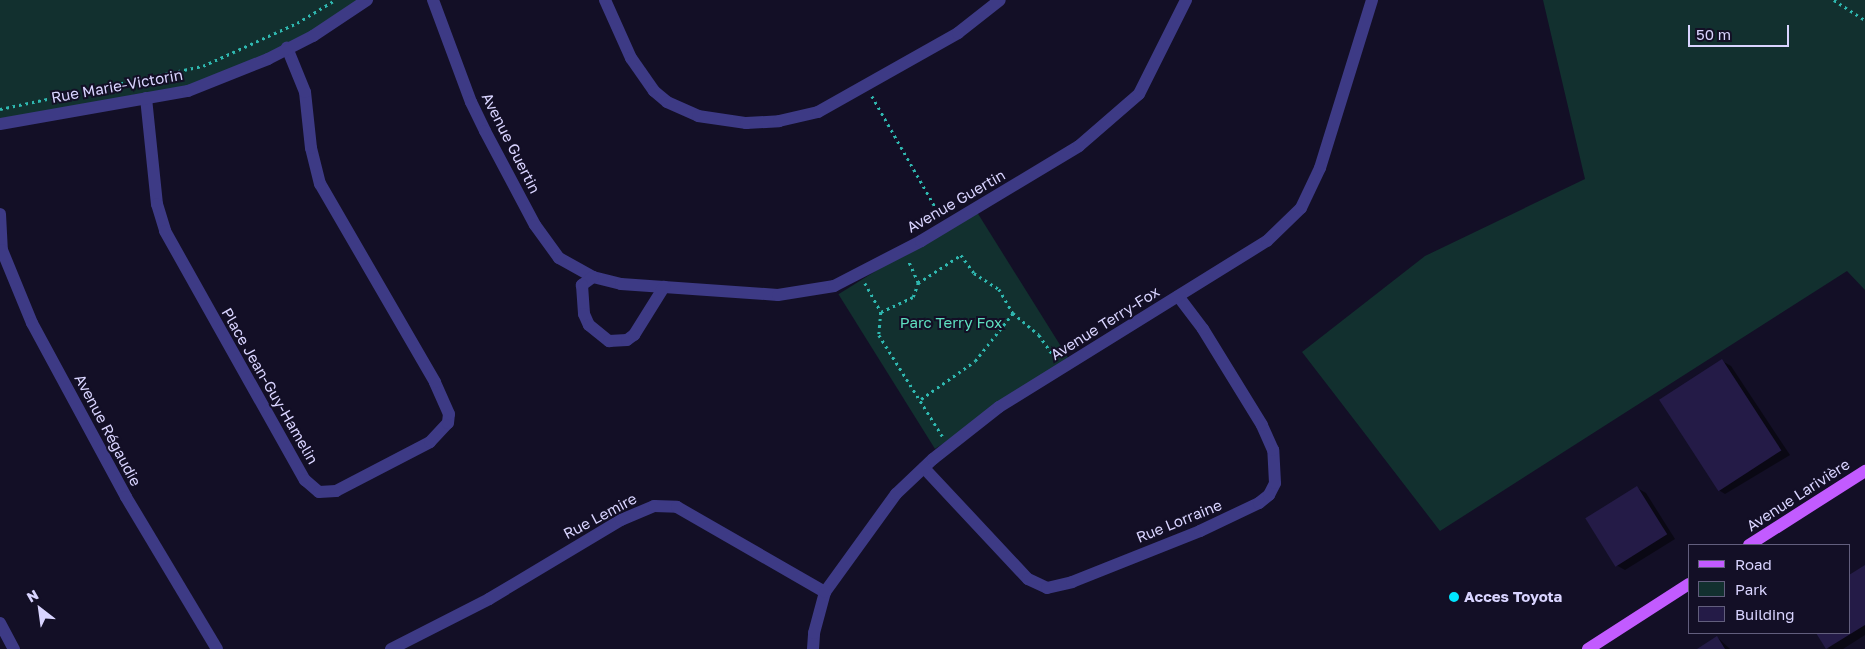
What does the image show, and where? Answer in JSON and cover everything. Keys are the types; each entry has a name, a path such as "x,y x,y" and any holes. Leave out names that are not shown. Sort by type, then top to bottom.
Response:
{"main road":[{"name":"Avenue Larivière","path":"1752,544 1865,471"},
{"path":"1588,649 1688,585"}],"street":[{"name":"Rue Marie-Victorin","path":"0,124 188,91 268,59 313,36 367,0"},
{"name":"Avenue Guertin","path":"433,0 471,102 535,225 559,258 593,277 621,284 778,295 834,286 860,273 1046,169 1104,128 1139,94 1186,0"},
{"path":"605,0 631,58 654,91 667,102 698,116 746,123 779,121 818,112 958,33 1000,0"},
{"name":"Avenue Terry-Fox","path":"813,649 814,633 826,592 896,494 924,468 999,407 1267,241 1301,208 1320,168 1372,0"},
{"name":"Place Jean-Guy-Hamelin","path":"146,98 157,204 165,232 304,480 319,492 336,491 430,442 448,423 449,414 435,382 320,184 311,148 305,92 287,48"},
{"name":"Avenue Régaudie","path":"0,214 2,250 32,323 126,497 217,649"},
{"path":"593,277 582,285 584,314 589,325 609,341 628,340 634,335 664,287"},
{"name":"Rue Lorraine","path":"924,468 1028,579 1046,588 1072,582 1200,531 1259,502 1269,495 1275,483 1273,450 1262,425 1203,328 1178,296"},
{"name":"Rue Lemire","path":"391,649 489,599 621,520 654,506 676,506 826,592"},
{"path":"0,623 14,649"}],"path":[{"path":"0,109 203,66 297,23 335,0"},
{"path":"1834,0 1865,20"},
{"path":"866,86 946,226"},
{"path":"903,250 918,283"},
{"path":"880,312 913,297 918,283 961,255 974,273 999,289 1013,314 1039,335 1062,368"},
{"path":"860,273 880,312 879,335 921,399 932,422 950,446"},
{"path":"921,399 975,361 1013,314"}],"green space":[{"path":"0,0 367,0 313,36 188,91 0,124"},
{"path":"1543,0 1865,0 1865,290 1847,271 1440,531 1302,352 1425,256 1585,179"},
{"name":"Parc Terry Fox","path":"975,209 1071,363 935,449 838,294"}],"building":[{"path":"1722,359 1781,450 1718,491 1659,400"},
{"path":"1637,486 1667,534 1615,567 1585,518"},
{"path":"1865,565 1865,625 1826,649 1817,634 1850,634 1850,574"},
{"path":"1717,636 1725,649 1697,649"}],"place":[{"name":"Acces Toyota","path":"1454,597"}]}
